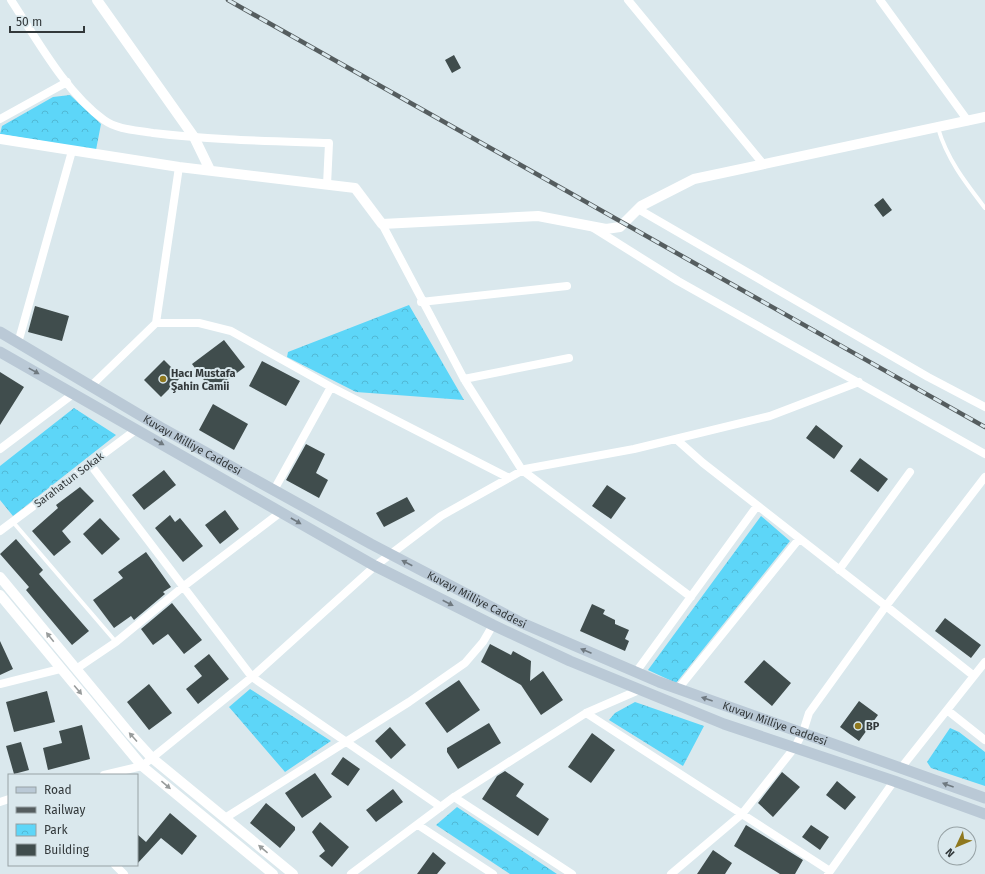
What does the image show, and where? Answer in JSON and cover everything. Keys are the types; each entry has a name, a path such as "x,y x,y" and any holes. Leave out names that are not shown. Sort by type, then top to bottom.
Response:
{"main road":[{"name":"Kuvayı Milliye Caddesi","path":"0,332 160,427 392,555 522,623 678,689 803,732 985,798"},
{"name":"Kuvayı Milliye Caddesi","path":"0,352 375,566 493,625 570,661 724,724 894,781 985,814"}],"street":[{"path":"11,0 58,71 83,100 104,120 122,128 194,137 329,143 327,185"},
{"path":"98,0 194,137 210,170"},
{"path":"628,0 764,165"},
{"path":"880,0 968,120"},
{"path":"0,120 67,82"},
{"path":"382,224 538,216 606,229 620,227 638,209 694,179 938,128 985,116"},
{"path":"0,139 179,167 355,188 382,224 421,302 464,379 522,470 691,597"},
{"path":"18,343 72,151"},
{"path":"91,386 156,323 179,167"},
{"path":"638,209 928,378 985,407"},
{"path":"592,227 678,281 985,454"},
{"path":"421,302 567,286"},
{"path":"156,323 199,323 231,331 331,387 508,478"},
{"path":"464,379 569,358"},
{"path":"108,774 142,766 252,677 375,566 392,555 441,516 522,470 676,438 770,416 859,382"},
{"path":"274,490 331,387"},
{"path":"0,449 73,394"},
{"name":"Sarahatun Sokak","path":"0,531 137,429"},
{"path":"676,438 703,463 974,676"},
{"path":"90,464 252,677 441,807"},
{"path":"839,570 910,472"},
{"path":"671,874 742,814 795,747 803,732 809,713 886,606 985,477"},
{"path":"636,672 757,506"},
{"path":"76,669 116,642 184,586 281,512"},
{"path":"678,689 799,539"},
{"path":"0,577 152,758 293,874"},
{"path":"0,595 142,766 273,874"},
{"path":"225,818 409,702 465,663 483,642 493,625"},
{"path":"901,768 985,662"},
{"path":"0,684 60,669"},
{"path":"351,874 454,797 586,713 639,690"},
{"path":"947,710 985,740"},
{"path":"586,713 742,814 829,873 894,781"},
{"path":"454,797 572,874"},
{"path":"418,825 493,874"},
{"path":"116,866 124,874"}],"lane":[{"path":"938,128 943,145 950,160 985,208"},
{"path":"13,522 116,642"}],"green space":[{"path":"70,95 101,124 96,150 0,134 2,126 53,97"},
{"path":"409,305 464,400 356,392 287,357 288,352"},
{"path":"74,408 116,435 13,516 0,500 0,466"},
{"path":"761,516 790,541 676,683 648,670"},
{"path":"250,689 331,741 285,772 229,707"},
{"path":"635,702 704,726 683,766 609,720 615,713"},
{"path":"950,728 959,732 985,752 985,786 931,768 927,762"},
{"path":"457,807 557,874 510,874 436,825"}],"building":[{"path":"454,55 461,68 452,73 445,60"},
{"path":"883,198 892,210 883,217 874,205"},
{"path":"35,306 69,316 62,341 28,332"},
{"path":"224,340 245,367 212,391 192,364"},
{"name":"Hacı Mustafa Şahin Camii","path":"164,360 181,377 161,397 144,380"},
{"path":"262,361 300,381 286,406 249,386"},
{"path":"0,372 24,387 0,425"},
{"path":"213,404 248,424 234,450 199,430"},
{"path":"816,425 843,446 834,459 806,438"},
{"path":"306,444 325,454 316,473 328,480 319,498 286,480"},
{"path":"860,458 888,479 878,492 850,471"},
{"path":"164,470 176,485 144,510 132,495"},
{"path":"607,485 626,498 611,519 592,506"},
{"path":"80,487 94,501 62,531 71,542 54,556 32,531 58,508 56,505"},
{"path":"407,497 415,511 384,527 376,513"},
{"path":"225,510 239,529 220,544 205,525"},
{"path":"170,515 175,522 180,518 203,546 183,562 155,528"},
{"path":"100,518 120,539 102,555 83,534"},
{"path":"16,539 43,570 39,574 89,631 72,645 26,590 29,587 0,554"},
{"path":"146,552 171,587 163,592 165,594 134,620 131,616 114,628 93,600 123,578 118,572"},
{"path":"172,603 202,640 184,654 168,634 153,645 141,629"},
{"path":"592,604 605,610 603,614 615,620 615,624 629,630 625,639 629,641 625,651 580,631"},
{"path":"945,618 981,645 971,658 935,631"},
{"path":"0,641 13,669 0,675"},
{"path":"490,644 511,655 513,651 531,661 530,681 543,671 563,700 541,715 521,685 481,662"},
{"path":"209,654 229,679 198,704 186,689 202,676 194,666"},
{"path":"764,660 791,683 772,706 744,682"},
{"path":"459,680 480,710 447,733 425,703"},
{"path":"149,684 172,713 149,730 127,702"},
{"path":"47,691 55,722 14,732 6,702"},
{"path":"859,701 878,715 859,741 840,727"},
{"path":"489,723 501,743 458,769 447,752 447,748"},
{"path":"82,725 90,759 48,770 43,748 62,743 59,731"},
{"path":"390,727 406,745 391,759 375,741"},
{"path":"592,733 615,750 591,783 568,767"},
{"path":"21,742 29,770 14,774 6,746"},
{"path":"343,757 360,769 348,786 331,774"},
{"path":"505,771 524,784 516,796 549,819 538,836 482,799 497,776"},
{"path":"782,772 800,787 773,817 758,803"},
{"path":"315,773 332,797 302,818 285,793"},
{"path":"837,781 856,797 845,810 826,795"},
{"path":"393,789 403,802 376,822 366,810"},
{"path":"266,803 295,827 295,830 280,848 250,823"},
{"path":"170,813 197,836 182,855 161,838 138,863 138,835 146,842"},
{"path":"320,822 349,847 332,867 319,856 325,851 312,832"},
{"path":"746,825 803,860 795,874 780,874 734,846"},
{"path":"811,825 829,837 820,850 802,837"},
{"path":"713,850 732,863 725,874 697,874"},
{"path":"433,852 446,863 437,874 417,874"}],"railway":[{"path":"228,0 985,427"}],"place":[{"name":"Hacı Mustafa Şahin Camii","path":"163,379"},
{"name":"BP","path":"858,726"}]}
